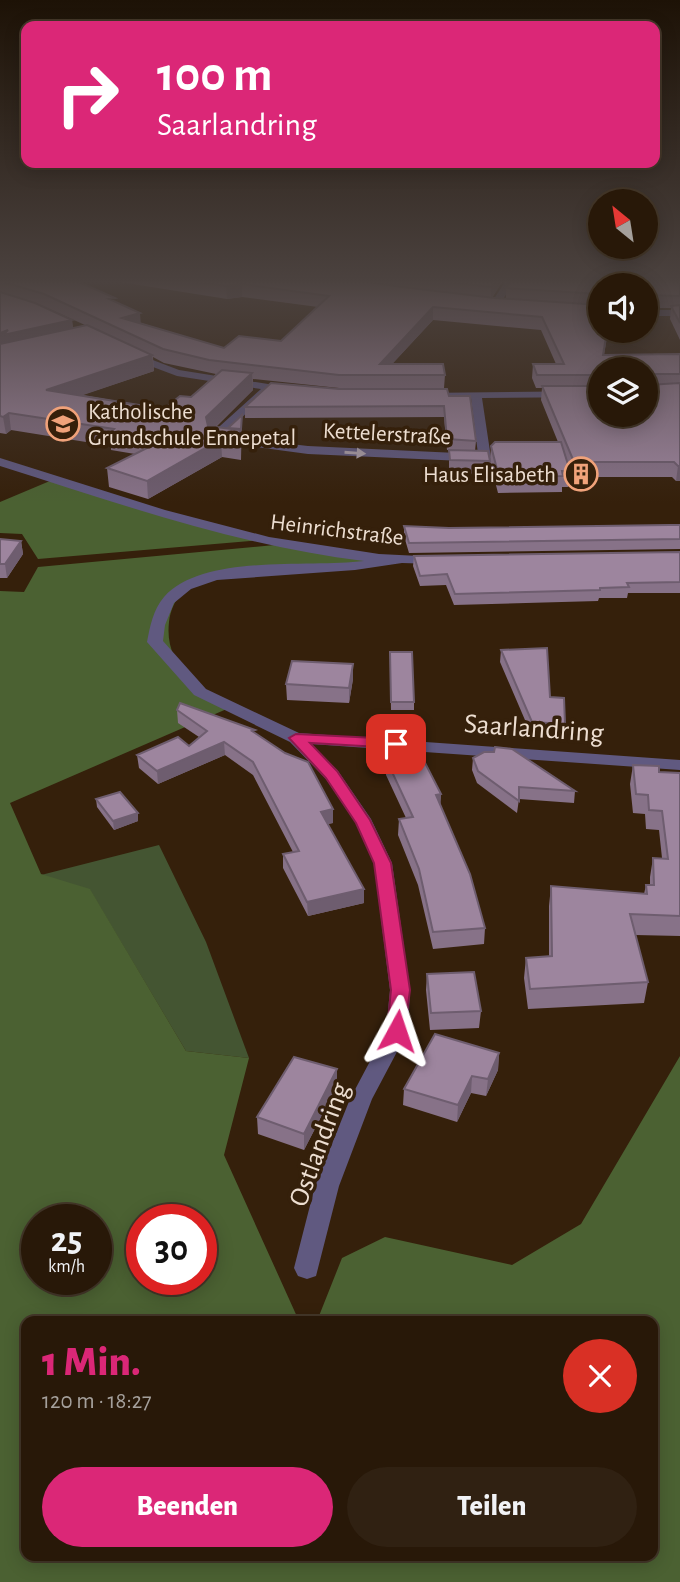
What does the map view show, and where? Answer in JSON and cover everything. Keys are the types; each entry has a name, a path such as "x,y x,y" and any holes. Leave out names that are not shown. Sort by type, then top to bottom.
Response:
{"street":[{"path":"134,356 177,373 302,391"},
{"name":"Kettelerstraße","path":"267,387 214,438 308,450 485,458 476,396"},
{"path":"408,395 588,394"},
{"name":"Heinrichstraße","path":"0,462 264,542 397,560 451,559"},
{"name":"Saarlandring","path":"397,560 355,566 227,573 178,588 166,602 156,624 155,642 165,657 200,692 296,738 680,765"},
{"name":"Ostlandring","path":"296,738 332,775 365,823 383,863 400,990 397,1031 361,1098 327,1185 307,1268"}],"green space":[{"path":"57,478 261,540 38,559 22,534 0,533 0,502"},
{"path":"285,544 363,555 365,568 243,575 218,578 185,589 176,600 170,618 169,638 172,651 178,663 195,682 229,708 10,803 41,874 90,889 186,1051 249,1058 224,1155 297,1316 21,1316 21,1561 658,1561 658,1316 319,1316 342,1258 385,1237 512,1265 581,1224 680,1056 680,1582 0,1582 0,591 24,592 38,567"},
{"path":"159,845 206,942 249,1058 186,1051 90,890 41,875"}],"building":[{"path":"0,356 149,356 46,390 164,409 180,396 191,397 222,370 252,373 206,417 208,426 240,430 240,442 221,439 147,481 107,468 161,441 110,433 114,429 9,413 0,416"},
{"path":"192,356 388,356 380,364 443,364 445,375 339,375"},
{"path":"560,356 680,356 680,374 658,374 658,357 588,357 588,375 537,375 533,364 564,364"},
{"path":"271,383 339,389 447,389 449,396 470,396 476,441 447,439 444,406 245,407"},
{"path":"680,383 680,466 674,462 574,462 542,386 588,386 588,427 658,427 658,384"},
{"path":"242,415 241,429 228,428"},
{"path":"495,442 561,442 570,471 562,471 563,476 499,477 491,446"},
{"path":"449,450 488,451 490,461 450,460"},
{"path":"680,525 680,539 409,543 404,526 449,528"},
{"path":"0,539 21,541 5,564 0,564"},
{"path":"680,552 680,582 627,583 629,587 600,590 455,594 447,574 420,576 414,556"},
{"path":"547,648 550,697 564,698 565,724 532,722 501,650"},
{"path":"390,652 412,652 414,702 391,702"},
{"path":"292,661 353,664 349,688 286,684"},
{"path":"180,703 255,730 252,731 285,753 308,762 333,809 321,812 364,889 307,902 283,854 299,851 253,762 224,742 157,771 137,755 178,737 189,746 207,731 177,710"},
{"path":"495,747 512,749 575,791 519,787 519,801 478,771 473,758 484,752 494,752"},
{"path":"421,755 441,794 436,795 470,874 485,928 433,932 419,869 399,819 413,817 386,759"},
{"path":"633,765 659,766 659,772 680,773 680,916 630,914 648,982 530,989 526,958 552,956 551,886 647,894 646,885 654,885 653,858 668,859 662,811 649,810 648,795 636,794"},
{"path":"120,792 138,813 113,821 96,799"},
{"path":"474,972 481,1011 431,1013 427,974"},
{"path":"435,1034 499,1053 488,1079 472,1076 458,1105 404,1089"},
{"path":"294,1057 337,1069 304,1134 257,1117"}],"place":[{"name":"Katholische Grundschule Ennepetal","path":"63,424"},
{"name":"Haus Elisabeth","path":"581,474"}],"route":[{"path":"396,744 296,738 332,775 365,823 383,863 400,990 397,1031"}]}
